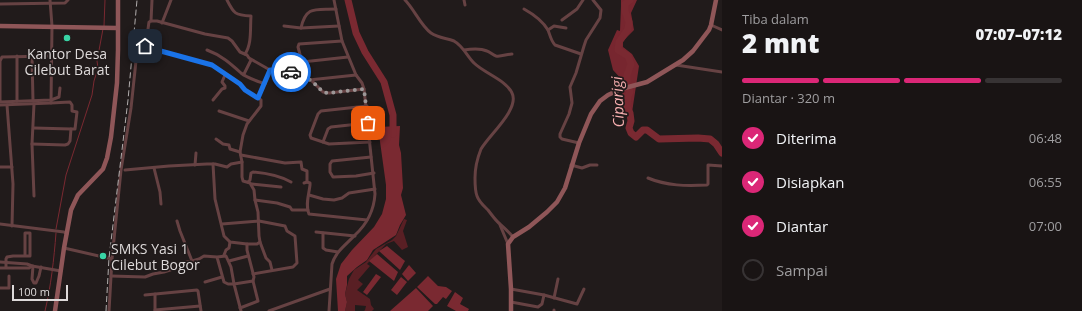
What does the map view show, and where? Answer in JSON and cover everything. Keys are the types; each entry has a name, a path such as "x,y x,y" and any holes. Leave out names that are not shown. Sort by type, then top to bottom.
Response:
{"main road":[{"path":"55,311 60,271 71,210 74,202 83,190 104,169 106,164 111,137 116,83 118,50 118,0"},
{"path":"511,311 508,244 513,236 529,227 557,202 565,188 579,142 591,114 600,101 608,95 621,89 638,85 655,78 676,65 693,51 711,25 716,0"},
{"path":"0,26 117,28"}],"street":[{"path":"0,4 15,2 65,3 68,0"},
{"path":"152,0 151,21 149,22 146,47 212,65 240,84 254,97 261,100 261,106 249,121 244,131 241,153 242,179 243,181 252,184 282,187"},
{"path":"162,23 171,0"},
{"path":"227,0 235,14 240,16 251,16 250,44 245,54"},
{"path":"326,311 330,310 332,264 335,255 355,236 367,220 374,204 376,190 364,89 348,58 342,41 334,0"},
{"path":"405,0 431,33 438,37 453,41 459,45 474,63 493,76 510,90 512,94 512,105 508,114 481,150 476,162 475,172 476,196 499,224 513,236"},
{"path":"464,0 465,4"},
{"path":"562,20 578,9 583,0"},
{"path":"579,142 562,139 560,134 572,103 570,88 581,54 586,40 600,18 601,10 593,0"},
{"path":"50,2 52,26 51,102"},
{"path":"301,28 305,15 310,10 336,9"},
{"path":"524,9 533,14 542,22 548,30 555,45 581,54"},
{"path":"151,21 228,38 240,52 245,54 251,60 270,70 300,73 305,79 311,80 356,75"},
{"path":"711,25 722,30"},
{"path":"284,26 301,28 339,26"},
{"path":"548,30 554,26 566,28"},
{"path":"342,41 299,44 298,47 302,62 348,58"},
{"path":"109,311 112,259 130,113 136,49 138,42 146,42"},
{"path":"464,50 483,49 495,56 512,54"},
{"path":"207,50 222,57 241,73 265,84"},
{"path":"34,103 17,101 0,102 0,60 4,56 52,56"},
{"path":"17,56 17,101"},
{"path":"32,56 34,103 34,128 32,144 34,196"},
{"path":"244,74 251,60"},
{"path":"676,65 722,72"},
{"path":"258,98 270,70"},
{"path":"213,100 222,89 225,88 222,82 225,75"},
{"path":"311,80 323,92 328,93 364,89"},
{"path":"51,102 59,97 60,88"},
{"path":"0,105 70,102 72,104 72,111 77,112 75,129 34,128"},
{"path":"7,105 13,184 12,226"},
{"path":"367,106 319,112 310,135 312,138 329,144 370,142"},
{"path":"219,111 249,121"},
{"path":"323,142 328,129 331,127 368,123"},
{"path":"32,144 68,144 70,141 71,129"},
{"path":"216,140 223,144 229,145 230,149 241,153 285,163 301,162 302,168 307,171 305,183 310,184 308,213 312,215 367,220"},
{"path":"196,153 196,165"},
{"path":"371,157 332,161 330,164 330,172 333,176 356,176 374,173"},
{"path":"125,170 212,164 226,167 242,162"},
{"path":"212,164 215,199 224,236 230,242 247,244 257,244 260,242"},
{"path":"571,165 582,168 590,165 597,165"},
{"path":"648,178 673,185 707,185 708,166 722,166"},
{"path":"0,167 12,167"},
{"path":"154,168 160,192 161,204"},
{"path":"248,182 253,172 285,178 291,182"},
{"path":"252,184 254,190 254,200 258,212 260,242 266,258 270,262 272,270"},
{"path":"309,195 334,200 342,198 349,193 376,190"},
{"path":"254,200 280,204 292,210 308,210"},
{"path":"177,221 192,261"},
{"path":"222,224 259,221 285,226 287,231 294,236 297,263 294,267 254,274"},
{"path":"0,224 66,232 66,234"},
{"path":"499,224 508,244"},
{"path":"316,232 355,236"},
{"path":"6,267 7,257 30,256 30,233 25,233 25,256"},
{"path":"323,233 323,248 338,252"},
{"path":"224,255 226,250 229,248 230,242"},
{"path":"224,255 227,257 231,267 241,309 258,301 253,281 254,274 248,256 247,244"},
{"path":"64,248 112,259"},
{"path":"111,276 145,277 173,269 182,263 199,259 204,256 216,257 224,255"},
{"path":"229,261 248,256"},
{"path":"216,257 225,284 253,281"},
{"path":"0,262 27,264 60,271"},
{"path":"32,266 32,279 34,283 38,281 41,267"},
{"path":"0,268 29,268 32,266"},
{"path":"0,288 9,288 9,276"},
{"path":"205,282 222,277"},
{"path":"554,298 558,279"},
{"path":"269,311 330,289"},
{"path":"511,289 544,295 577,304 584,289"},
{"path":"145,295 197,290 201,311"},
{"path":"154,294 155,310 200,306"},
{"path":"511,302 540,307 544,295"}],"shaded area":[{"path":"621,0 637,0 631,13 634,30 623,41 623,47 632,54 639,66 630,126 622,101 623,81 613,70 608,50 617,30 620,31"},
{"path":"400,126 399,145 401,153 403,188 401,195 406,215 396,235 373,250 367,260 347,276 345,294 347,302 345,311 338,311 336,279 341,264 374,227 382,214 386,199 386,185 378,127"},
{"path":"404,219 407,220 403,231 408,247 402,250 394,241 386,244 367,264 370,266 358,280 363,284 357,290 370,299 371,305 374,309 372,311 364,311 366,306 355,305 355,311 345,311 347,302 345,294 349,279 354,270 366,262 376,249 396,236"},
{"path":"387,246 405,261 400,270 379,251"},
{"path":"377,254 398,272 394,281 369,261"},
{"path":"409,265 416,273 408,281 402,274"},
{"path":"376,274 381,277 367,295 363,292"},
{"path":"428,276 438,286 446,287 452,291 446,299 443,297 437,304 435,304 417,287"},
{"path":"401,277 407,282 397,295 391,290"},
{"path":"416,288 433,306 428,311 390,311"},
{"path":"455,292 463,298 460,304 469,309 468,311 456,311 447,306"}],"waterway":[{"path":"104,26 105,0"},
{"path":"348,0 356,33 365,52 384,82 393,115 393,134"},
{"name":"Ciparigi","path":"630,0 625,4 625,11 629,22 628,29 619,42 618,50 628,56 631,64 627,75 627,84 630,92 627,107 630,113 631,121 629,128 631,133 636,137 643,130 647,130 659,139 710,139 716,144 722,153"},
{"path":"56,229 66,175 92,95 98,68 97,61 103,29"},
{"path":"45,311 52,272 56,233"}],"railway":[{"path":"106,311 109,258 128,100 137,0"}],"way so far":[{"path":"291,72 300,73 305,79 311,80 323,92 344,92 364,89 368,123"}],"place":[{"name":"Kantor Desa Cilebut Barat","path":"67,38"},
{"name":"SMKS Yasi 1 Cilebut Bogor","path":"103,256"}],"route":[{"path":"145,46 212,65 240,84 254,97 258,98 270,70 291,72"}]}
